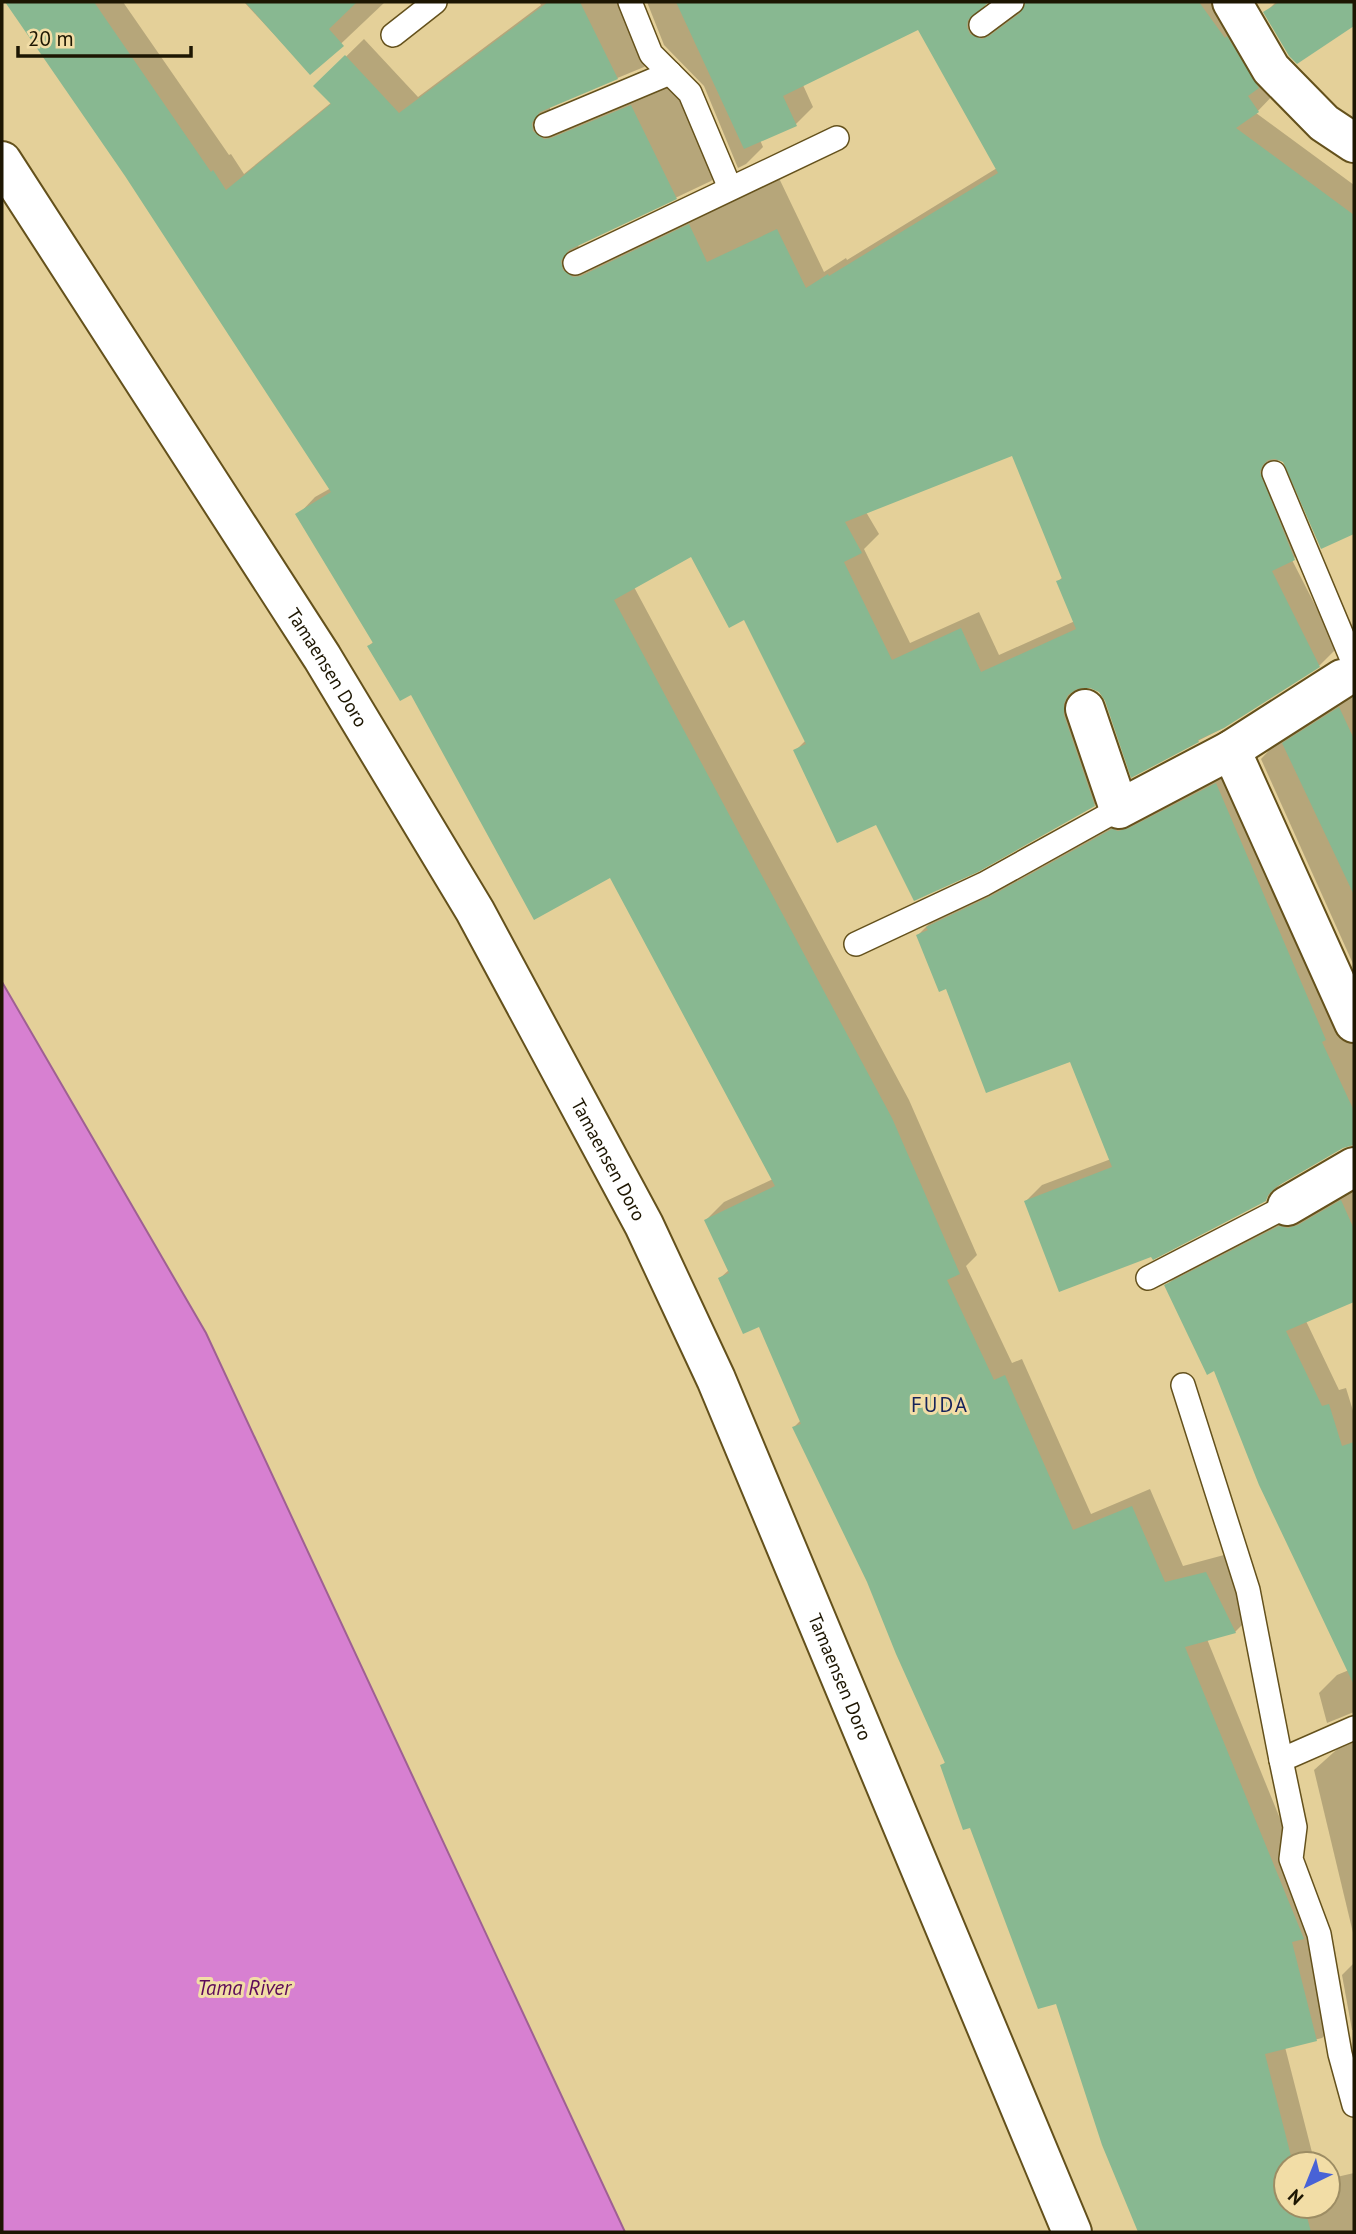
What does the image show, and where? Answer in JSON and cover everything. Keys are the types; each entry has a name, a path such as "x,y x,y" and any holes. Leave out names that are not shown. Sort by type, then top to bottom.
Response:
{"street":[{"path":"1232,2 1271,69 1324,123 1352,137"},
{"name":"Tamaensen Doro","path":"2,161 322,657 475,911 644,1225 716,1378 1072,2232"},
{"path":"1085,709 1119,809 1231,750 1350,671"},
{"path":"1231,750 1354,1023"},
{"path":"1287,1206 1354,1167"}],"lane":[{"path":"393,36 435,2"},
{"path":"630,2 651,54 690,93 730,188"},
{"path":"981,25 1012,2"},
{"path":"546,125 670,73"},
{"path":"575,263 837,138"},
{"path":"1274,473 1350,671"},
{"path":"856,944 984,884 1119,809"},
{"path":"1148,1278 1287,1206"},
{"path":"1183,1385 1248,1590 1295,1827 1291,1859 1319,1934 1340,2054 1354,2105"},
{"path":"1281,1760 1354,1728"}],"water":[{"name":"Tama River","path":"2,982 206,1333 625,2232 2,2232"}],"building":[{"path":"5,2 94,2 226,190 331,104 313,86 345,55 399,113 548,2 580,2 618,79 540,112 532,123 533,131 544,139 551,138 631,105 677,199 569,250 561,261 563,270 573,277 581,276 689,224 707,262 777,229 806,288 998,173 918,30 783,96 797,126 744,149 676,2 989,2 968,20 970,34 982,39 1020,13 1026,2 1199,2 1225,38 1227,36 1259,88 1248,96 1259,112 1236,128 1354,215 1354,534 1321,549 1283,462 1268,460 1260,472 1295,560 1272,571 1320,667 1224,728 1131,778 1105,701 1099,692 1090,688 1077,689 1068,695 1064,704 1064,715 1095,806 978,872 914,901 876,825 837,843 793,750 806,744 744,620 729,628 691,557 614,600 892,1118 960,1274 947,1280 994,1380 1005,1375 1073,1530 1132,1506 1165,1582 1206,1572 1236,1633 1185,1647 1304,1939 1292,1942 1317,2041 1265,2054 1289,2150 1272,2150 1272,2220 1308,2220 1311,2232 1138,2232 1102,2145 1056,2004 1038,2009 970,1828 963,1830 940,1765 945,1763 867,1582 792,1427 801,1424 759,1327 743,1334 718,1278 729,1273 704,1220 775,1186 610,878 534,920 411,695 400,701 367,646 373,643 295,514 331,492 125,176","holes":["1012,456 1062,579 1056,581 1076,629 981,672 961,628 892,660 844,562 862,553 845,522"]},
{"path":"245,2 357,2 329,29 344,46 310,75"},
{"path":"1279,2 1354,2 1354,26 1297,64 1289,56 1263,12"},
{"path":"1339,707 1354,739 1354,895 1282,743"},
{"path":"1216,783 1326,1040 1322,1042 1354,1111 1354,1145 1343,1148 1276,1187 1266,1201 1153,1260 1151,1257 1059,1292 1024,1201 1112,1167 1070,1062 986,1093 946,989 939,992 916,935 928,930 926,927 991,896 1112,829 1118,831 1129,828"},
{"path":"1341,1200 1354,1229 1354,1302 1286,1331 1322,1406 1329,1404 1342,1446 1354,1442 1354,1685 1259,1485 1214,1371 1207,1375 1164,1285 1279,1226 1288,1228 1298,1225"}],"district":[{"name":"FUDA","path":"940,1404"}]}
